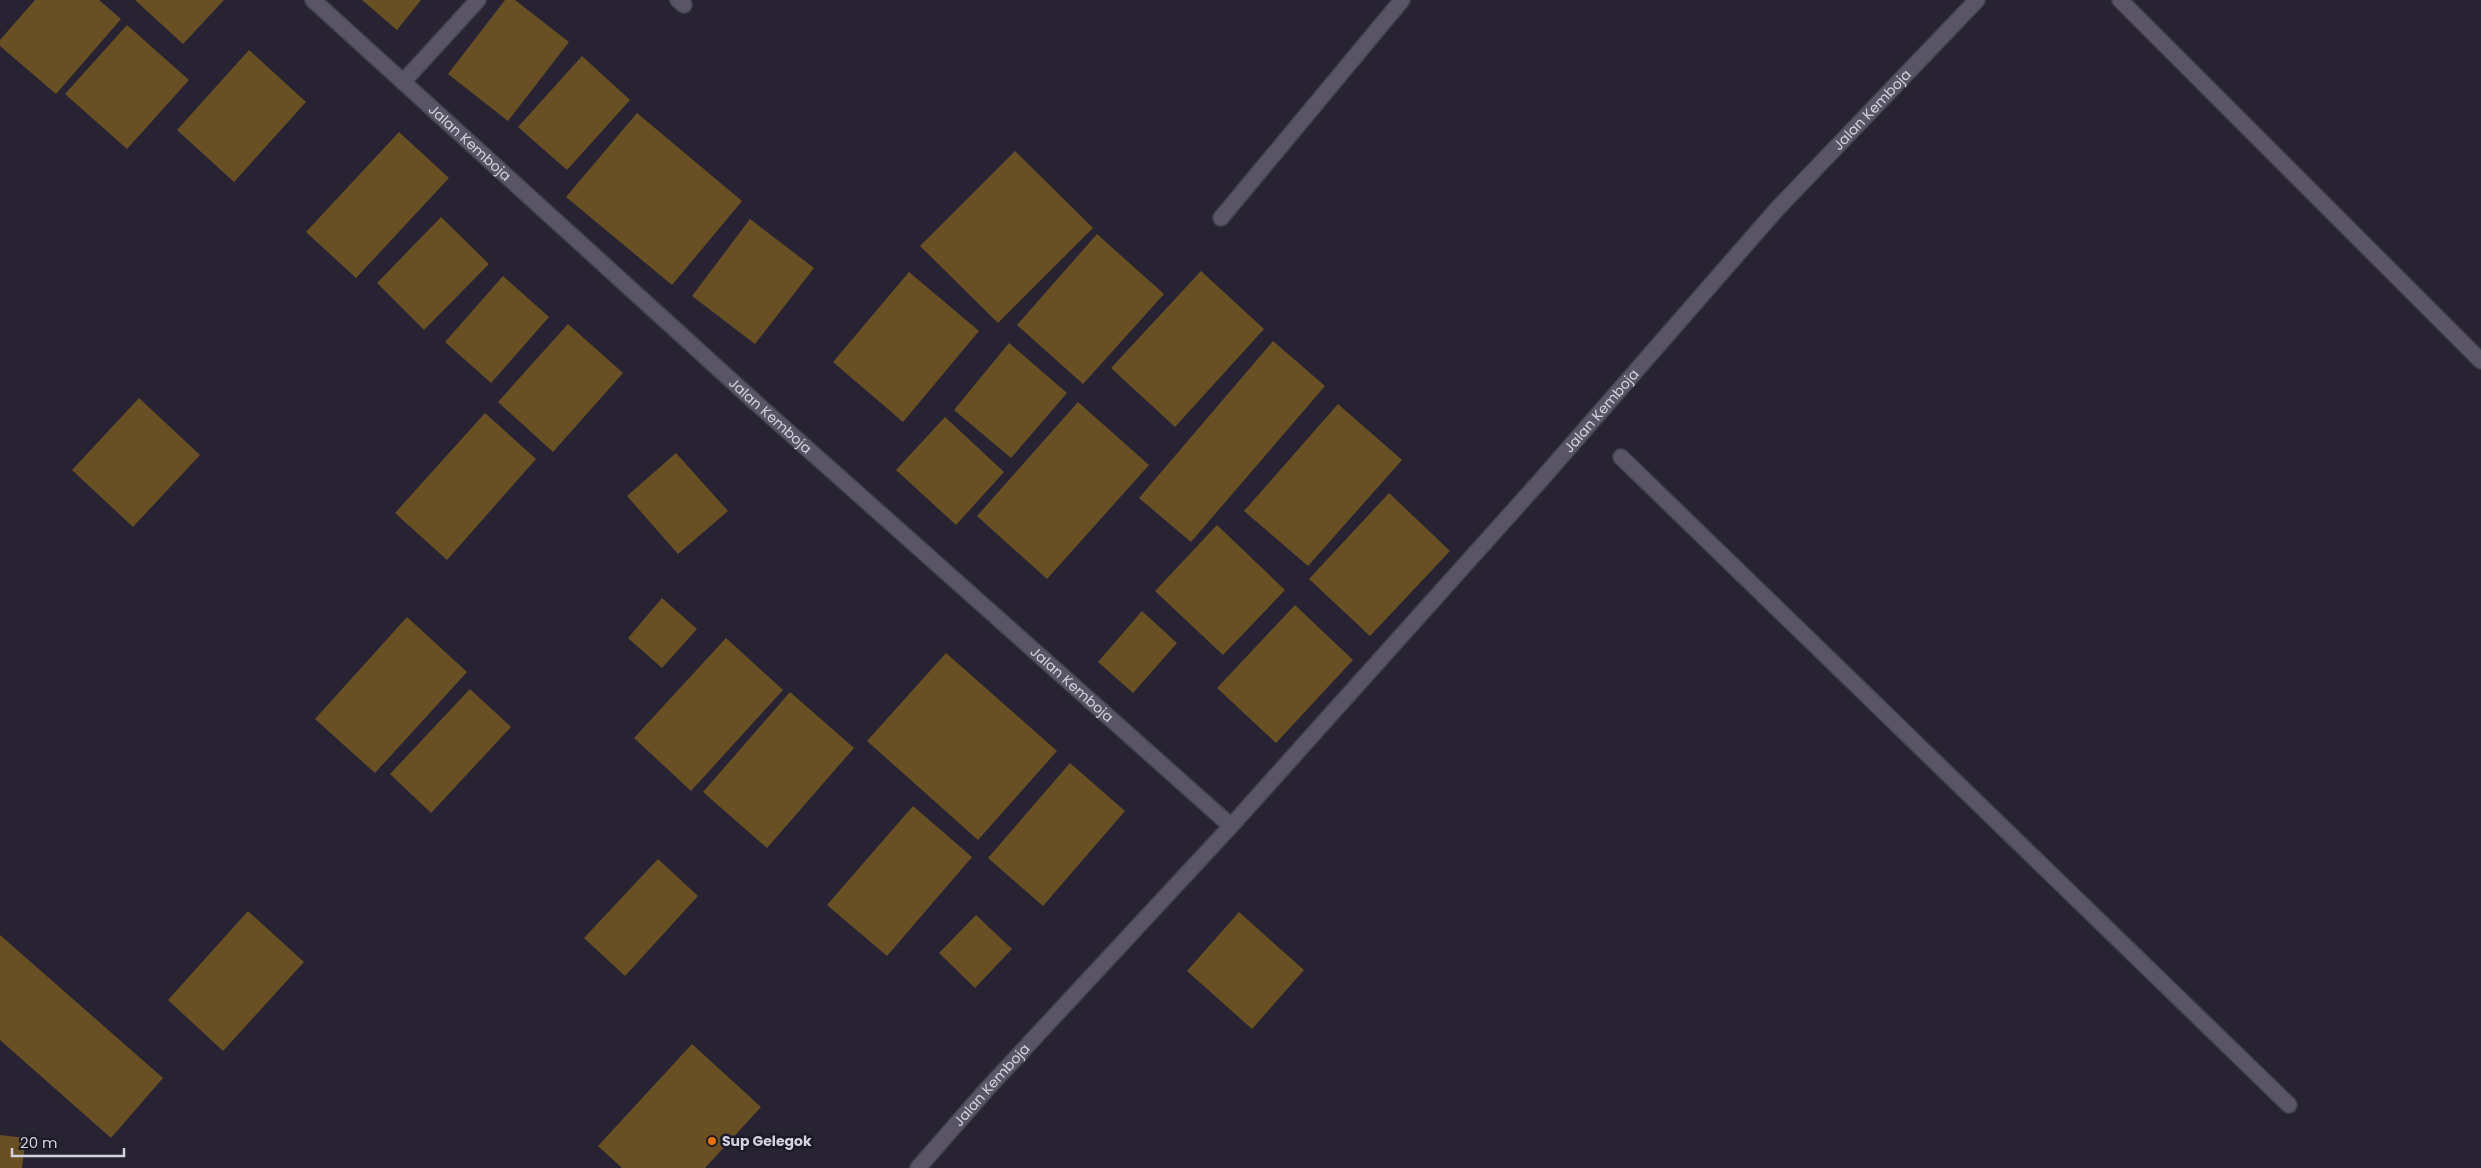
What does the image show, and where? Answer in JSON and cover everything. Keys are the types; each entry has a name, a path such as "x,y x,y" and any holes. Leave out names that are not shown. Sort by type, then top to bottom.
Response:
{"street":[{"name":"Jalan Kemboja","path":"313,0 755,402 1231,826"},
{"path":"403,82 478,0"},
{"path":"1221,218 1402,0"},
{"name":"Jalan Kemboja","path":"918,1168 987,1089 1231,826 1540,481 1777,209 1977,0"},
{"path":"2120,0 2481,361"},
{"path":"1621,457 2289,1105"}],"building":[{"path":"35,0 99,0 121,19 56,94 0,46 0,40"},
{"path":"135,0 224,0 183,44"},
{"path":"362,0 421,0 397,30"},
{"path":"505,0 515,0 569,42 508,121 448,74"},
{"path":"127,25 189,80 127,149 65,94"},
{"path":"249,50 306,102 234,182 177,130"},
{"path":"582,56 630,100 567,170 518,127"},
{"path":"637,113 742,201 672,285 566,197"},
{"path":"399,132 449,178 356,278 306,232"},
{"path":"1015,151 1093,228 998,323 920,246"},
{"path":"441,217 489,264 424,330 377,283"},
{"path":"750,219 814,268 755,344 692,296"},
{"path":"1097,234 1164,294 1083,384 1017,325"},
{"path":"1201,271 1264,329 1175,427 1111,368"},
{"path":"909,272 979,331 903,422 833,362"},
{"path":"503,276 549,317 491,383 445,342"},
{"path":"568,324 623,373 553,452 498,402"},
{"path":"1273,341 1325,386 1191,542 1139,498"},
{"path":"1009,343 1067,393 1011,458 954,410"},
{"path":"139,398 200,455 133,527 72,470"},
{"path":"1078,402 1149,465 1047,579 977,516"},
{"path":"1338,404 1402,460 1308,566 1244,511"},
{"path":"485,413 536,459 447,560 395,513"},
{"path":"945,417 1004,472 956,525 896,470"},
{"path":"676,453 728,511 678,554 627,496"},
{"path":"1389,493 1450,551 1370,636 1309,579"},
{"path":"1217,525 1285,590 1223,655 1155,591"},
{"path":"662,598 697,629 662,668 628,638"},
{"path":"1295,605 1353,660 1276,743 1217,688"},
{"path":"1142,611 1177,643 1133,693 1098,662"},
{"path":"407,617 467,672 375,773 315,719"},
{"path":"726,638 783,690 691,791 634,738"},
{"path":"946,653 1057,751 978,840 867,741"},
{"path":"470,689 511,727 431,813 390,774"},
{"path":"790,692 854,748 767,848 703,792"},
{"path":"1070,763 1125,811 1043,906 988,858"},
{"path":"913,806 972,857 887,956 827,905"},
{"path":"658,859 698,896 625,976 584,938"},
{"path":"248,911 304,962 223,1051 168,1000"},
{"path":"1239,912 1304,970 1252,1029 1187,971"},
{"path":"976,915 1012,949 975,988 939,953"},
{"path":"0,935 163,1078 111,1138 0,1040"},
{"path":"692,1044 761,1107 705,1168 622,1168 598,1146"},
{"path":"0,1135 26,1138 22,1168 0,1168"}],"place":[{"name":"Sup Gelegok","path":"712,1141"}]}
